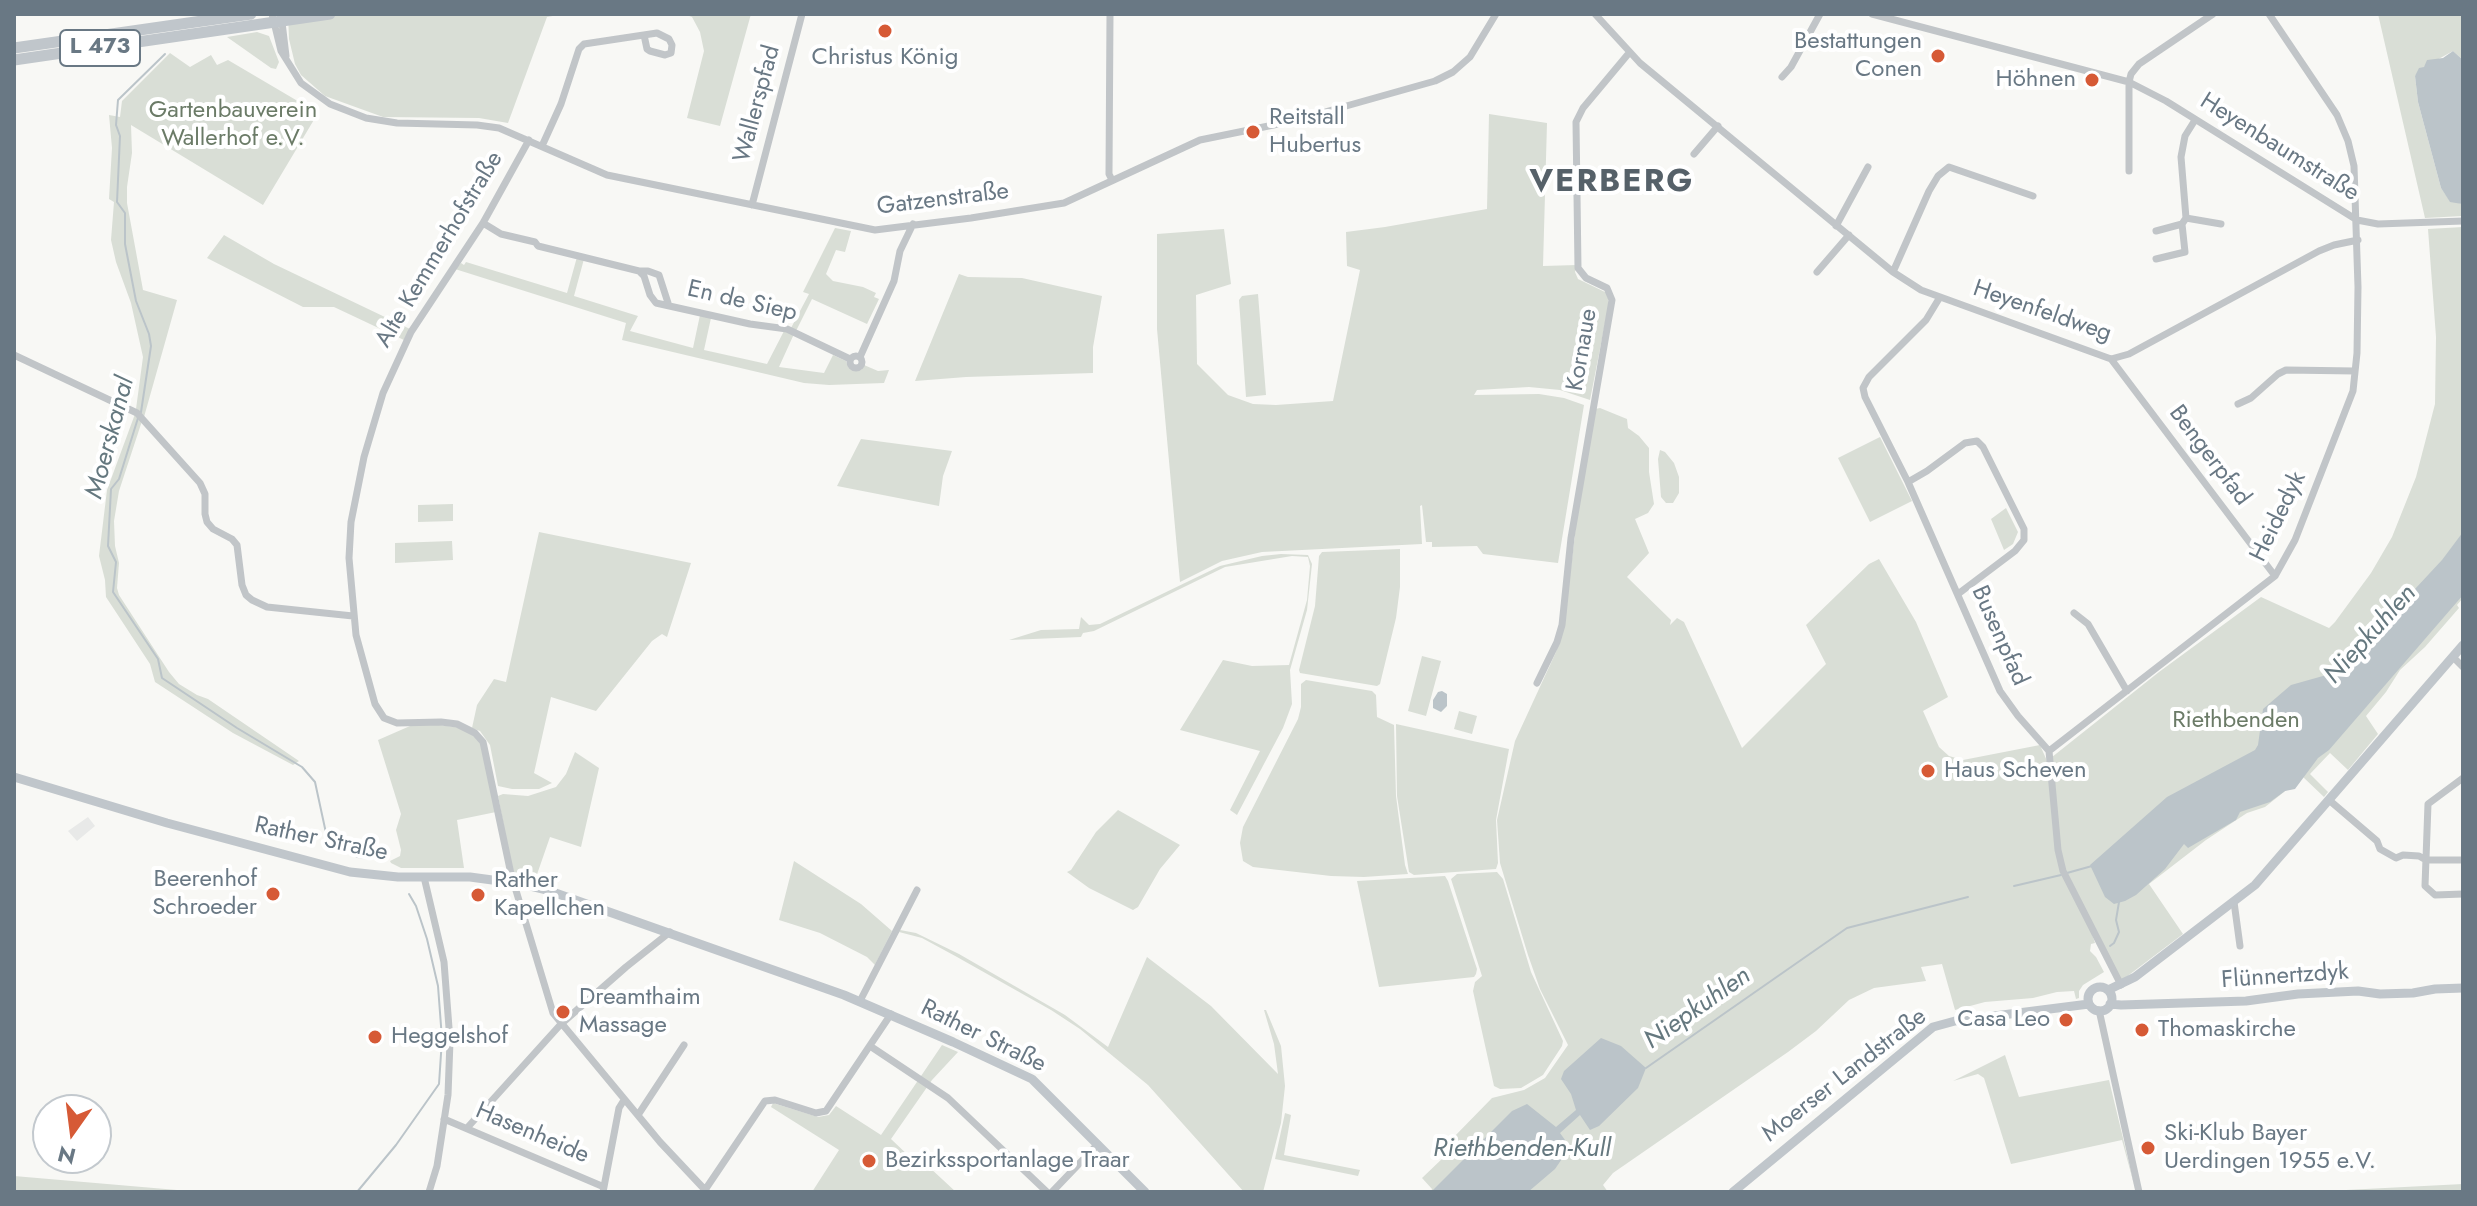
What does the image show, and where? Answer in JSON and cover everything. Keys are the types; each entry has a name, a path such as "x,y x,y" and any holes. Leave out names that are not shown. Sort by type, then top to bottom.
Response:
{"main road":[{"name":"L 473","path":"14,48 251,14"},
{"name":"L 473","path":"14,60 277,18 330,14"}],"street":[{"name":"Wallerspfad","path":"752,205 802,14"},
{"path":"1110,14 1109,174 1112,180"},
{"name":"Gatzenstraße","path":"277,18 281,51 297,78 330,104 366,118 397,123 493,126 607,175 869,230 1064,203 1200,140 1293,121 1440,78 1470,57 1496,14"},
{"name":"Heyenfeldweg","path":"1595,14 1629,53 1893,272 1921,290 2111,359 2129,354 2319,251 2358,240"},
{"path":"1782,77 1791,67 1820,14"},
{"name":"Heyenbaumstraße","path":"1872,14 2129,82 2357,220 2378,224 2463,221"},
{"path":"2129,171 2131,74 2139,64 2213,14"},
{"name":"Heidedyk","path":"2049,751 2275,576 2295,540 2346,415 2355,371 2358,240 2354,166 2342,126 2330,103 2269,14"},
{"path":"542,146 561,104 579,49 584,44 644,35"},
{"name":"Kornaue","path":"1537,683 1562,625 1571,538 1612,300 1607,288 1586,278 1578,268 1576,122 1583,108 1629,53"},
{"path":"2156,259 2185,252 2181,157 2185,136 2195,120"},
{"path":"1694,154 1718,126"},
{"name":"Alte Kemmerhofstraße","path":"529,140 483,223 411,332 389,378 374,419 351,522 349,547 353,616 375,704 381,716 397,723 429,721 457,724 475,733 483,742 513,882 550,1005 561,1024 624,1100 706,1191"},
{"path":"1836,226 1868,167"},
{"path":"1893,272 1929,191 1938,176 1949,167 2033,196"},
{"path":"2335,208 2346,207 2356,198"},
{"path":"2156,231 2184,221 2221,224"},
{"name":"En de Siep","path":"483,223 501,234 535,242 538,246 658,274 669,306"},
{"name":"En de Siep","path":"639,271 644,276 653,302 750,324 787,329 850,359 851,366 858,368 894,281 900,251 913,224"},
{"path":"1817,272 1849,235"},
{"name":"Busenpfad","path":"1940,297 1926,320 1869,377 1863,388 1865,397 1908,482 2004,697 2049,751"},
{"path":"14,355 139,415 200,483 205,494 207,522 237,545 240,578 246,595 256,603 267,607 353,616"},
{"name":"Bengerpfad","path":"2111,359 2275,576"},
{"path":"2238,404 2251,398 2286,370 2355,371"},
{"path":"1908,482 1965,443 1977,441 1983,447 2024,529 2024,540 2015,551 1958,594"},
{"path":"2074,613 2088,624 2127,691"},
{"path":"2108,990 2111,996 2106,1009 2099,1010 2089,1004 2089,994 2093,989 2108,990 2145,970 2255,885 2463,645"},
{"path":"2453,657 2463,667"},
{"path":"2049,751 2058,850 2064,874 2121,985"},
{"name":"Rather Straße","path":"14,777 81,799 328,867 379,876 470,877 513,882 568,896 860,1001 1032,1079 1145,1192"},
{"path":"2463,778 2428,804 2425,886 2435,895 2463,894"},
{"path":"2329,800 2377,841 2380,849 2396,858 2403,855 2419,856 2426,860 2463,860"},
{"path":"424,877 444,962 450,1041 444,1119 436,1171 429,1192"},
{"path":"860,1001 917,890"},
{"path":"2234,902 2240,946"},
{"path":"467,1128 561,1024 670,932"},
{"name":"Flünnertzdyk","path":"2110,1004 2246,1001 2298,994 2358,991 2391,994 2463,988"},
{"name":"Moerser Landstraße","path":"1733,1192 1933,1027 1955,1021 2089,1004"},
{"path":"2099,1010 2139,1192"},
{"path":"706,1191 765,1101 775,1100 811,1112 823,1112 831,1105 891,1014"},
{"path":"638,1115 684,1045"},
{"path":"870,1046 948,1098 1050,1192 1098,1144"},
{"path":"603,1189 619,1108 624,1100"},
{"name":"Hasenheide","path":"444,1119 603,1189"}],"shaded area":[{"path":"88,817 95,826 77,841 68,831"}],"green space":[{"path":"288,14 564,14 547,17 508,123 479,118 383,117 325,96 301,75 295,64 289,39"},
{"path":"684,14 751,14 720,126 687,118 704,51 700,32 692,17"},
{"path":"2378,14 2463,14 2463,60 2453,51 2424,67 2415,76 2418,102 2441,188 2450,201 2463,204 2463,216 2425,218"},
{"path":"257,32 269,36 279,62 276,69 227,37"},
{"name":"Gartenbauverein Wallerhof e.V.","path":"170,53 190,67 211,55 217,65 228,60 318,113 263,205 131,125 132,153 127,203 143,290 177,300 144,417 136,409 143,357 131,303 111,240 114,202 109,199 112,148 109,115 120,117 122,101"},
{"path":"1489,114 1547,123 1543,266 1577,265 1575,272 1578,279 1607,293 1609,303 1590,400 1560,390 1529,387 1477,390 1474,395 1539,394 1584,405 1558,563 1483,554 1477,546 1432,547 1432,542 1426,542 1422,505 1422,544 1262,552 1222,561 1180,582 1157,329 1157,234 1224,229 1231,284 1196,295 1197,364 1228,395 1253,404 1333,401 1360,270 1347,266 1346,232 1487,209"},
{"name":"Riethbenden","path":"2463,227 2463,598 2457,605 2459,608 2400,670 2366,716 2378,734 2348,770 2330,753 2310,774 2328,792 2324,797 2303,777 2265,807 2247,813 2206,840 2149,884 2183,934 2121,981 2092,934 2095,943 2091,944 2090,951 2104,972 2083,985 2076,999 2074,991 2057,992 2033,998 1985,1002 1955,1010 1942,964 1921,967 1926,981 1874,988 1849,1000 1788,1052 1613,1173 1603,1185 1608,1192 1431,1192 1432,1189 1422,1178 1445,1156 1450,1141 1492,1098 1524,1090 1545,1078 1568,1045 1540,989 1528,955 1500,863 1497,820 1515,741 1556,652 1564,625 1578,509 1595,409 1600,408 1627,419 1628,428 1649,448 1654,504 1648,513 1635,519 1649,553 1627,577 1671,620 1670,625 1677,618 1684,622 1742,748 1826,664 1806,625 1869,564 1879,559 1916,622 1948,697 1923,711 1939,747 1949,756 1963,760 2040,745 2047,761 2159,672 2261,597 2329,628 2335,622 2371,573 2392,537 2416,477 2435,404 2436,337 2428,229"},
{"path":"835,228 851,231 845,252 836,250 826,274 833,281 876,293 874,297 879,299 867,324 812,299 796,331 791,328 809,294 803,292"},
{"path":"224,235 274,264 410,329 404,340 334,307 303,307 207,258"},
{"path":"577,257 584,259 574,296 638,316 630,331 693,348 700,315 711,318 704,350 767,364 784,331 794,334 779,367 824,373 833,355 846,361 854,371 861,370 864,365 878,371 889,370 884,383 804,383 622,340 626,323 455,269 466,262 567,293"},
{"path":"959,274 968,277 1022,278 1102,296 1093,347 1093,373 915,381"},
{"path":"1258,294 1266,395 1246,397 1239,300 1242,296"},
{"path":"135,414 142,421 119,491 114,521 119,595 179,684 208,699 299,761 293,765 233,733 155,682 150,664 106,597 99,556 107,490"},
{"path":"1880,437 1912,501 1870,522 1838,458"},
{"path":"861,439 952,451 943,476 939,506 837,486"},
{"path":"1660,450 1674,463 1679,477 1679,493 1673,503 1666,503 1661,497"},
{"path":"453,504 453,521 418,522 418,505"},
{"path":"2006,508 2018,532 2013,544 2004,550 1991,519"},
{"path":"539,532 691,563 667,637 662,634 652,641 596,711 551,697 534,773 552,783 539,789 512,789 498,786 490,745 480,731 472,728 477,705 494,679 506,682"},
{"path":"452,541 453,560 395,563 395,543"},
{"path":"1400,549 1396,618 1380,684 1300,673 1315,606 1319,556 1322,552"},
{"path":"1281,554 1308,555 1312,564 1307,610 1290,670 1292,704 1283,728 1237,815 1230,810 1260,751 1180,730 1223,660 1252,666 1289,665 1307,600 1308,557 1292,556 1225,567 1094,631 1083,633 1081,637 1009,640 1041,630 1079,629 1081,617 1089,625 1100,624 1220,566"},
{"path":"1422,656 1441,661 1426,716 1408,711"},
{"path":"1306,680 1372,691 1376,695 1377,717 1394,725 1396,796 1408,874 1331,876 1253,867 1243,861 1240,843 1243,827 1298,719 1301,684"},
{"path":"1459,711 1477,716 1472,734 1454,729"},
{"path":"429,724 456,727 473,734 481,744 496,812 457,820 464,868 401,868 390,861 400,856 396,830 401,814 378,740 410,726"},
{"path":"1396,724 1509,749 1496,820 1496,869 1414,875 1409,872 1397,796"},
{"path":"575,752 599,768 581,847 550,837 534,883 519,880 513,873 498,796 528,796 556,787 566,774"},
{"path":"1118,810 1180,845 1133,910 1089,888 1067,872 1096,832"},
{"path":"794,861 861,904 892,931 875,965 867,957 820,933 779,920"},
{"path":"1497,872 1503,879 1531,972 1563,1041 1543,1075 1521,1088 1500,1089 1494,1086 1473,991 1475,982 1482,976 1451,879 1457,874"},
{"path":"1445,876 1477,969 1476,974 1474,977 1379,987 1357,881"},
{"path":"900,930 916,933 959,954 1065,1015 1108,1047 1147,957 1211,1006 1278,1074 1266,1010 1281,1046 1285,1086 1281,1123 1263,1192 1244,1192 1148,1085 1080,1029 957,957"},
{"path":"942,1045 958,1052 932,1080 891,1139 911,1158 915,1154 956,1192 812,1192 839,1150 771,1107 773,1103 818,1117 829,1115 836,1106 881,1135"},
{"path":"2005,1055 2019,1097 2109,1080 2136,1192 2122,1140 2011,1164 1984,1078 1978,1074 1953,1081"},
{"path":"1285,1113 1291,1115 1284,1155 1360,1170 1358,1176 1275,1159"},
{"path":"14,1176 177,1190 14,1192"},
{"path":"2463,1184 2463,1192 2342,1192 2346,1190"}],"water":[{"path":"2453,51 2463,60 2462,204 2450,202 2441,188 2418,102 2415,76 2427,60 2443,58"},
{"path":"2463,532 2463,595 2329,750 2318,758 2295,789 2240,812 2236,820 2188,848 2184,844 2165,869 2136,895 2114,904 2105,897 2090,865 2167,797 2255,750 2263,709 2291,685 2330,674 2370,626 2405,594 2415,589"},
{"path":"1438,692 1447,694 1447,706 1441,712 1433,708"},
{"name":"Riethbenden-Kull","path":"1601,1038 1621,1046 1646,1068 1638,1088 1599,1126 1590,1130 1580,1115 1560,1133 1570,1147 1555,1169 1528,1192 1431,1192 1512,1111 1527,1104 1556,1127 1576,1110 1571,1094 1561,1079 1564,1071"}],"waterway":[{"name":"Moerskanal","path":"141,412 151,346 136,301 125,244 125,213 117,202 120,136 116,125 118,100 165,54"},
{"name":"Moerskanal","path":"138,418 119,479 111,489 108,546 116,562 113,592 158,659 162,678 302,767 315,782 326,833 357,857 387,859"},
{"name":"Niepkuhlen","path":"2067,873 2092,866"},
{"name":"Niepkuhlen","path":"2014,886 2061,875"},
{"name":"Moerskanal","path":"357,1192 396,1145 439,1084 442,1039 438,986 427,939 409,894"},
{"name":"Niepkuhlen","path":"1646,1068 1847,928 1968,897"},
{"path":"2110,946 2119,932 2116,920 2119,902"}],"place":[{"name":"Christus König","path":"885,31"},
{"name":"Bestattungen Conen","path":"1938,56"},
{"name":"Höhnen","path":"2092,80"},
{"name":"Reitstall Hubertus","path":"1253,132"},
{"name":"Haus Scheven","path":"1928,771"},
{"name":"Beerenhof Schroeder","path":"273,894"},
{"name":"Rather Kapellchen","path":"478,895"},
{"name":"Dreamthaim Massage","path":"563,1012"},
{"name":"Casa Leo","path":"2066,1020"},
{"name":"Thomaskirche","path":"2142,1030"},
{"name":"Heggelshof","path":"375,1037"},
{"name":"Ski-Klub Bayer Uerdingen 1955 e.V.","path":"2148,1148"},
{"name":"Bezirkssportanlage Traar","path":"869,1161"}],"district":[{"name":"VERBERG","path":"1612,183"}]}
